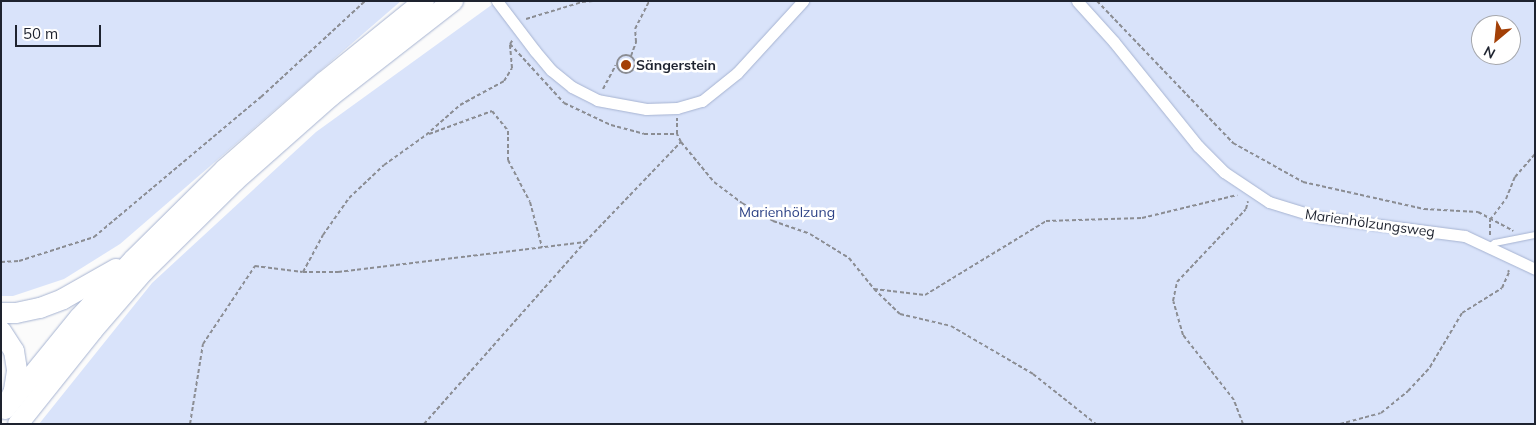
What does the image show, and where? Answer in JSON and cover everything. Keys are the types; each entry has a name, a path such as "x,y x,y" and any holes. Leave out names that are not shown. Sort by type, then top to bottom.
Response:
{"highway":[{"path":"8,416 79,318 133,260 225,169 324,82 424,1"},
{"path":"8,416 93,330 144,271 236,182 332,96 453,1"},
{"path":"1,313 16,313 40,308 63,299 133,260"},
{"path":"1,331 14,351 17,371 8,416"}],"street":[{"path":"500,4 551,70 572,86 597,100 646,109 677,108 702,101 737,74 804,1"},
{"name":"Marienhölzungsweg","path":"1077,1 1114,42 1198,146 1224,172 1269,202 1318,217 1465,236 1535,269"}],"lane":[{"path":"1489,247 1495,242 1535,235"}],"path":[{"path":"1,262 19,261 94,237 261,97 365,1"},
{"path":"303,272 323,235 349,198 384,165 426,135 460,105 504,81 512,68 510,44 517,28 527,18 582,2 593,1"},
{"path":"631,56 636,42 635,29 648,2 642,1"},
{"path":"1097,1 1233,143 1303,182 1424,209 1478,212 1490,220 1524,236"},
{"path":"597,100 621,58 631,56"},
{"path":"616,65 621,71 629,73 635,67 635,60 631,56"},
{"path":"677,108 677,134 681,142 714,182 742,203 773,221 810,234 849,258 874,289 900,314 952,326 1033,374 1096,424"},
{"path":"426,135 492,111 508,132 508,160 530,202 542,247"},
{"path":"424,424 585,242 681,142"},
{"path":"1489,247 1490,220 1506,199 1515,177 1535,154"},
{"path":"874,289 925,295 1046,221 1142,218 1251,191 1246,209 1177,282 1173,301 1184,336 1234,400 1243,424"},
{"path":"190,424 203,344 256,266 303,272 338,272 585,242"},
{"path":"1340,424 1381,413 1408,391 1430,368 1462,313 1502,288 1509,272 1507,267"}],"green space":[{"path":"1,1 401,1 120,244 64,279 13,296 1,296"},
{"name":"Marienhölzung","path":"497,1 1535,1 1535,424 39,424 152,283 316,132"}],"place":[{"name":"Sängerstein","path":"626,65"}]}
